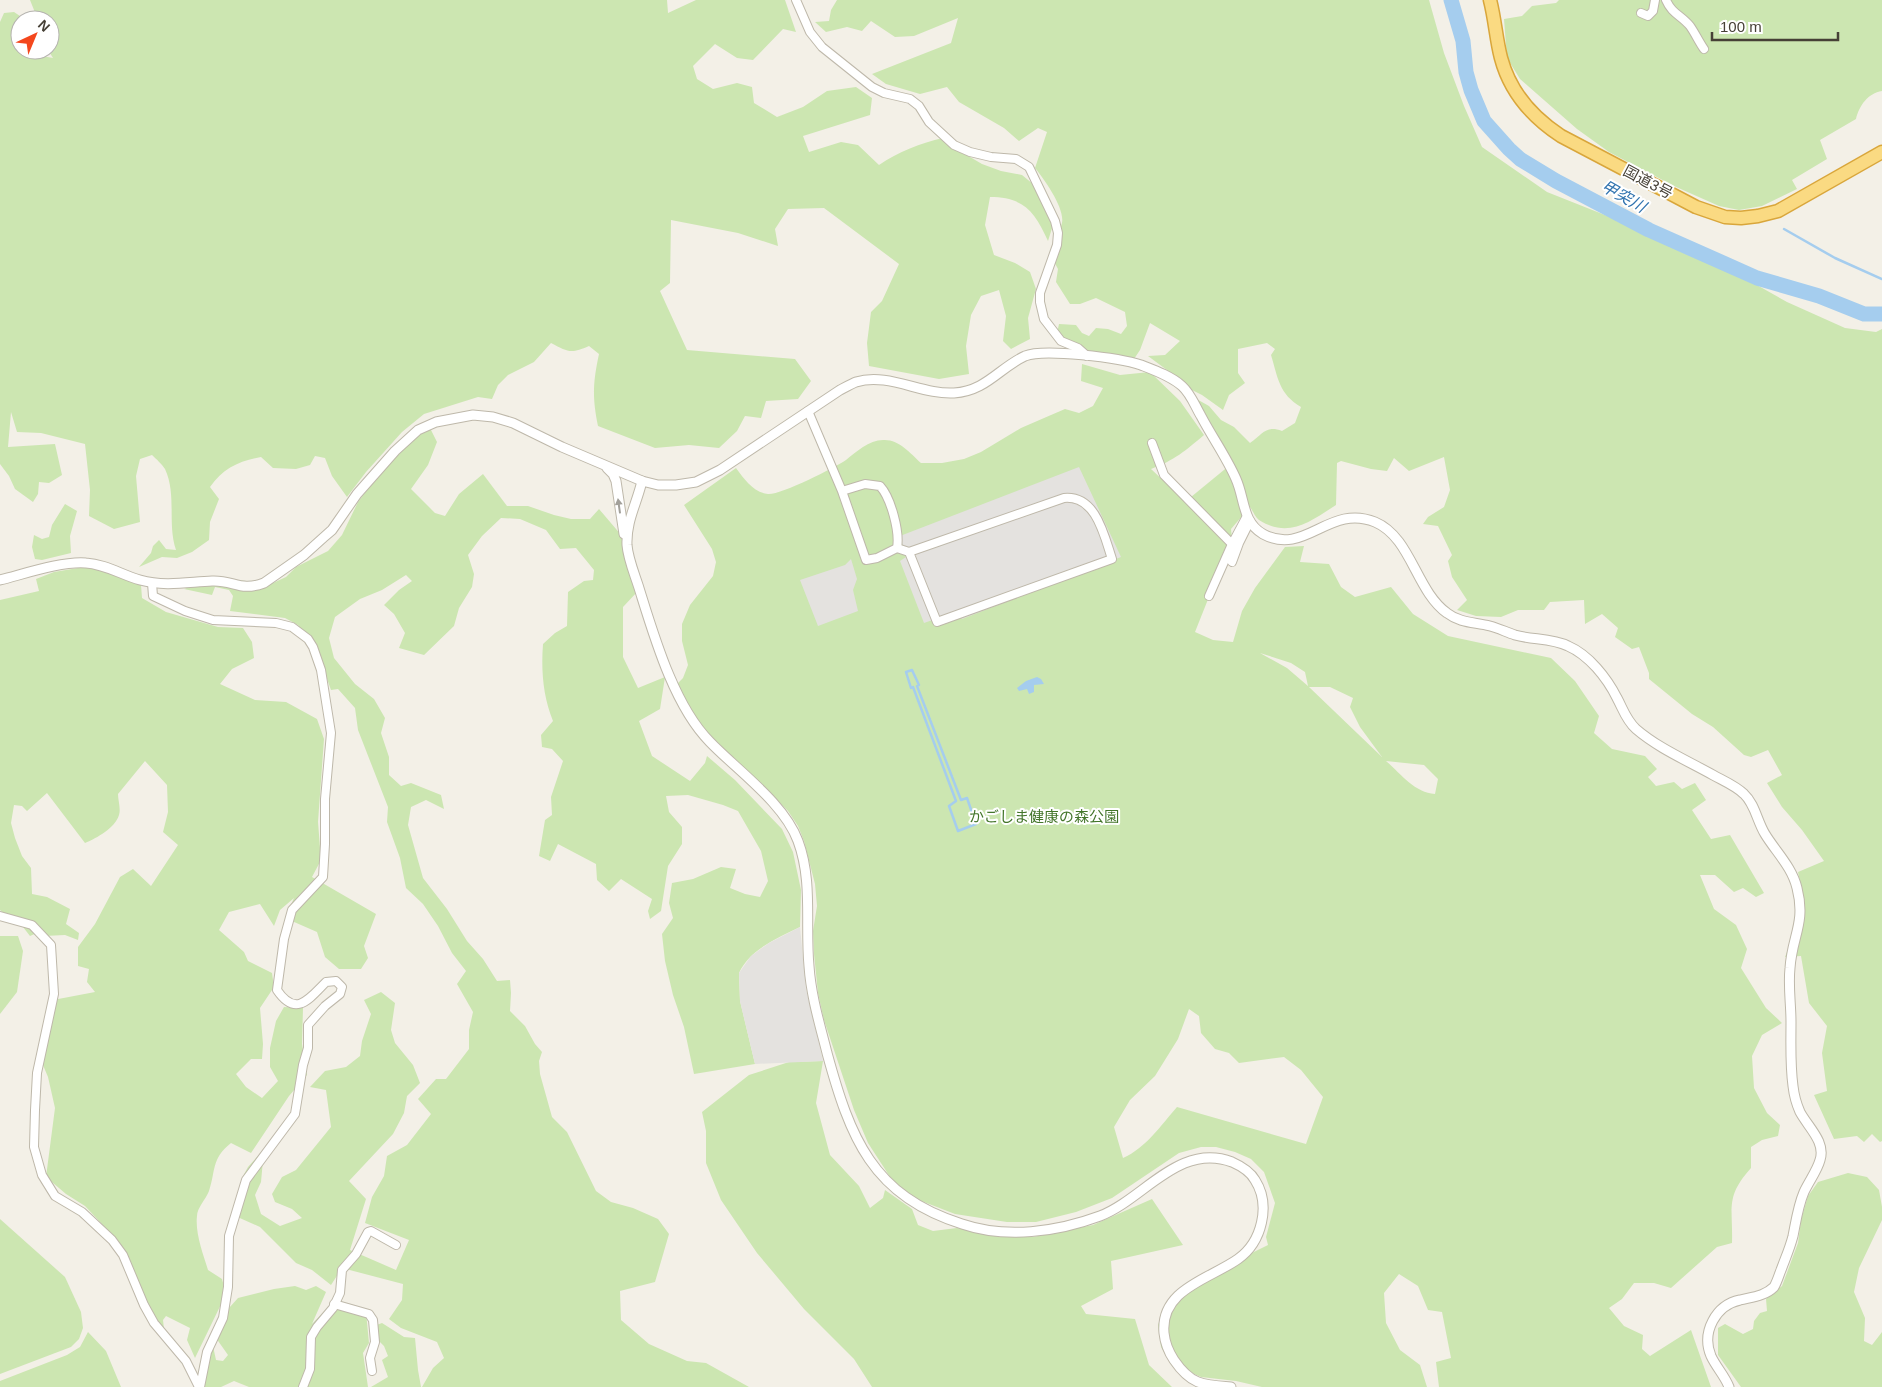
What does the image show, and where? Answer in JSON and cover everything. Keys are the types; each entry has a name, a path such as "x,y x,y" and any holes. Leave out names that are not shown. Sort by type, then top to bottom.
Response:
{"highway":[{"name":"国道3号","path":"1490,0 1505,72 1512,88 1544,125 1675,197 1712,213 1725,217 1742,218 1778,211 1882,152"}],"street":[{"path":"796,0 814,38 822,47 872,87 884,93 910,99 919,106 929,122 954,145 970,152 991,157 1016,159 1029,167 1055,221 1058,233 1057,245 1040,293 1044,319 1061,341 1078,348 1087,357"},
{"path":"1641,13 1648,16 1653,11 1655,0"},
{"path":"1666,0 1669,8 1690,26 1704,50"},
{"path":"0,580 81,563 102,566 131,578 152,583 180,584 213,581 248,587 264,583 304,555 332,530 357,494 404,441 418,430 443,420 473,415 503,419 642,481 658,485 676,486 709,477 840,390 857,381 880,380 915,388 953,393 970,391 979,388 1029,354 1045,352 1112,358 1140,365 1170,378 1184,387 1238,481 1248,518 1265,535 1292,540 1351,516 1379,523 1397,540 1412,562 1434,602 1444,612 1468,623 1492,626 1518,636 1560,643 1575,650 1602,675 1628,720 1638,731 1747,796 1752,803 1765,834 1791,872 1796,884 1801,915 1800,927 1790,965 1790,1061 1792,1086 1799,1110 1821,1145 1822,1153 1818,1166 1803,1193 1792,1242 1777,1282 1760,1296 1726,1305 1712,1321 1708,1341 1710,1354 1729,1387"},
{"path":"808,411 842,491 866,560 877,558 897,548 909,552 1064,498 1075,498 1084,502 1096,517 1112,559 937,622 909,552"},
{"path":"1152,443 1164,475 1232,544"},
{"path":"605,466 613,474 616,481 620,518 627,549 665,664 690,715 706,738 777,807 788,820 797,839 802,853 808,889 808,946 813,996 843,1107 857,1142 867,1157 877,1171 899,1193 925,1210 966,1226 1005,1232 1049,1229 1070,1225 1104,1214 1185,1162 1207,1158 1227,1160 1244,1168 1256,1180 1262,1196 1263,1217 1257,1235 1240,1258 1189,1286 1181,1293 1170,1306 1164,1319 1164,1337 1167,1348 1177,1365 1190,1379 1204,1385 1231,1387"},
{"path":"627,549 629,519 642,481"},
{"path":"842,491 865,484 880,486 884,491 893,517 897,533 897,548"},
{"path":"1209,596 1232,544 1248,518"},
{"path":"1232,562 1248,518"},
{"path":"152,583 153,596 193,614 213,620 285,624 297,630 313,647 321,670 331,733 325,799 323,877 292,910 284,939 276,990 284,1000 295,1004 305,1003 326,982 336,982 342,987 340,994 325,1006 308,1025 308,1048 303,1065 295,1114 246,1180 230,1236 228,1287 223,1318 207,1352 199,1387"},
{"path":"0,916 32,925 51,946 54,994 37,1073 35,1119 34,1146 42,1175 55,1196 82,1212 112,1240 123,1255 144,1305 154,1323 186,1361 199,1387"},
{"path":"303,1387 310,1369 311,1337 340,1293 342,1270 356,1254 368,1232 371,1231 396,1245"},
{"path":"334,1304 368,1314 373,1320 375,1342 370,1358 372,1370"}],"green space":[{"path":"30,0 667,0 668,13 696,0 785,0 796,32 783,29 753,60 737,58 715,44 693,66 697,79 713,89 737,83 752,87 754,103 777,117 803,107 827,91 856,87 872,98 870,115 803,136 809,152 841,142 858,145 879,165 910,148 943,138 958,150 982,164 1001,171 1022,175 1033,184 1049,207 1053,225 1048,241 1033,214 1020,203 1012,200 990,197 985,225 994,255 1015,263 1030,272 1036,289 1028,318 1030,339 1011,349 1003,341 1006,316 999,290 981,296 971,315 966,346 969,374 939,379 869,366 867,343 871,312 882,301 899,264 824,208 788,209 775,229 778,246 738,233 671,220 670,283 660,291 687,350 795,359 811,381 798,399 766,401 761,418 745,416 737,431 719,448 689,445 655,448 598,426 594,390 599,354 589,346 570,351 551,343 534,362 508,375 498,385 492,399 478,397 424,414 402,432 366,472 347,497 332,476 325,458 315,456 310,465 296,469 273,468 261,457 232,466 220,475 210,487 219,499 210,522 209,540 192,552 177,558 162,557 139,567 159,540 166,549 176,550 172,530 169,479 164,467 152,455 140,459 136,476 140,522 114,529 89,516 90,490 85,444 41,433 17,432 11,412 8,447 55,444 62,475 49,483 39,482 38,494 33,502 15,489 9,476 0,464 0,22 4,13 10,12 10,60 60,60 60,10 34,10"},
{"name":"かごしま健康の森公園","path":"837,0 1429,0 1444,53 1482,147 1547,192 1698,252 1787,302 1845,328 1876,332 1882,329 1882,1141 1880,1142 1872,1134 1864,1142 1857,1136 1834,1139 1814,1095 1827,1091 1822,1053 1827,1026 1809,1003 1801,956 1785,957 1805,907 1798,872 1824,861 1802,830 1782,807 1767,783 1782,775 1768,750 1751,757 1744,755 1713,727 1692,714 1649,679 1649,673 1639,647 1632,649 1615,637 1618,628 1602,614 1585,624 1584,600 1550,602 1544,610 1518,610 1501,617 1476,616 1457,610 1467,600 1452,577 1448,561 1452,555 1438,526 1423,524 1428,517 1444,507 1450,490 1444,457 1409,471 1394,458 1387,471 1341,461 1337,463 1336,505 1318,517 1299,526 1280,528 1270,525 1259,520 1250,507 1231,529 1232,539 1195,632 1213,640 1233,642 1242,611 1255,588 1285,547 1304,546 1300,562 1329,564 1341,587 1355,597 1391,587 1413,614 1448,636 1551,658 1575,681 1599,716 1594,733 1612,749 1645,756 1657,769 1648,777 1656,786 1674,782 1682,789 1695,783 1706,800 1692,810 1711,839 1730,835 1764,893 1756,897 1743,888 1734,892 1715,875 1700,875 1714,909 1736,925 1747,949 1741,968 1766,1008 1782,1023 1762,1035 1752,1056 1754,1088 1767,1113 1780,1125 1778,1136 1762,1140 1751,1147 1751,1168 1737,1187 1732,1203 1732,1243 1717,1247 1671,1288 1654,1283 1634,1283 1622,1299 1609,1308 1624,1326 1643,1335 1642,1349 1650,1356 1691,1330 1711,1387 1439,1387 1436,1362 1451,1358 1442,1312 1428,1310 1418,1286 1399,1274 1384,1293 1386,1323 1400,1350 1420,1365 1427,1387 1262,1387 1236,1381 1201,1377 1170,1363 1161,1347 1158,1325 1164,1309 1183,1287 1268,1245 1266,1237 1275,1203 1264,1172 1251,1159 1216,1147 1201,1147 1179,1153 1112,1198 1076,1212 1036,1222 1007,1222 955,1214 911,1197 892,1180 868,1143 854,1110 824,1020 818,993 813,931 817,906 815,884 804,841 798,826 788,811 762,785 723,759 671,690 683,678 688,665 682,641 682,624 690,605 713,576 716,562 712,549 684,505 736,468 746,481 758,491 768,494 775,493 819,475 846,460 863,447 883,440 899,444 921,463 942,463 964,459 981,452 1021,428 1065,409 1079,413 1093,406 1103,388 1081,381 1082,364 1120,375 1150,372 1180,401 1204,435 1179,455 1151,469 1184,500 1191,497 1230,465 1193,397 1209,406 1221,420 1234,427 1250,443 1268,430 1277,429 1282,431 1295,423 1301,407 1288,397 1280,385 1271,355 1275,349 1267,343 1238,349 1238,373 1245,383 1229,395 1223,410 1202,395 1186,387 1175,376 1148,356 1165,355 1180,341 1150,323 1140,350 1132,362 1066,348 1056,338 1059,324 1076,325 1082,333 1089,336 1096,328 1108,329 1121,334 1127,326 1125,312 1096,298 1080,304 1070,304 1056,282 1058,269 1051,256 1062,223 1062,217 1053,194 1035,168 1047,132 1038,128 1019,141 1004,128 959,102 947,87 920,94 886,84 872,74 951,43 958,18 914,36 895,37 871,21 862,31 847,27 826,32 815,22 829,21 831,10","holes":["1260,653 1291,663 1305,672 1308,686 1287,668","1309,687 1330,687 1353,698 1350,707 1360,727 1382,757","1386,761 1424,765 1438,779 1435,794 1421,790","1189,1009 1199,1016 1201,1033 1215,1049 1229,1053 1239,1063 1284,1057 1301,1070 1323,1097 1306,1144 1177,1107 1146,1142 1123,1158 1114,1127 1130,1100 1155,1076 1178,1039"]},
{"path":"1559,0 1882,0 1882,91 1868,97 1859,109 1856,119 1820,140 1827,159 1792,180 1797,189 1762,206 1739,210 1719,206 1674,186 1609,152 1577,129 1520,79 1507,58 1504,19 1522,16 1532,6 1556,3"},
{"path":"430,428 437,442 428,465 411,489 435,513 445,516 459,494 483,474 507,506 528,506 571,519 590,519 599,509 622,536 629,567 638,591 623,607 623,657 638,688 665,677 660,709 639,721 652,756 690,781 705,763 707,756 735,780 782,829 793,852 801,890 800,927 757,951 750,957 739,973 740,1001 755,1064 694,1074 684,1027 673,995 665,961 662,934 673,918 669,903 672,883 693,879 721,867 736,869 730,888 760,897 768,881 761,851 738,811 688,795 666,796 669,812 682,827 682,844 668,866 661,911 650,919 648,911 652,899 621,879 609,891 597,880 596,864 558,844 550,861 539,856 545,820 552,815 551,797 563,761 552,749 542,747 541,735 553,721 544,683 542,664 543,644 555,633 567,626 568,592 584,581 593,580 594,570 576,548 560,549 546,530 520,519 501,518 482,536 468,555 474,574 472,587 459,608 454,626 424,655 399,648 405,633 394,614 384,605 399,590 412,581 406,575 382,590 360,599 335,617 329,638 334,658 355,684 374,699 385,718 381,733 389,757 389,775 401,786 411,783 441,795 444,809 426,800 411,807 408,825 423,878 497,981 510,980 510,1011 525,1026 542,1052 539,1061 540,1074 552,1117 567,1132 596,1191 611,1202 633,1208 658,1219 669,1234 655,1282 620,1291 621,1320 649,1344 687,1361 706,1363 749,1387 422,1387 433,1368 444,1358 437,1342 401,1328 389,1319 402,1300 403,1284 342,1268 331,1285 312,1270 296,1263 260,1227 233,1215 243,1195 242,1178 248,1167 264,1149 261,1182 255,1195 261,1214 280,1226 302,1218 292,1209 275,1202 272,1194 282,1177 296,1170 331,1127 326,1090 310,1087 325,1071 346,1067 360,1056 362,1041 371,1014 364,1000 381,992 395,1003 391,1030 395,1043 413,1065 420,1083 407,1096 404,1113 393,1134 349,1181 366,1199 350,1250 396,1270 409,1240 365,1223 372,1197 384,1176 387,1156 407,1145 431,1114 418,1099 436,1079 446,1079 469,1049 469,1030 473,1012 457,984 466,971 452,953 438,926 423,904 406,888 400,858 387,822 388,807 358,730 355,708 338,689 331,690 326,676 298,625 285,618 230,611 233,596 229,590 215,587 212,595 184,589 195,585 234,580 273,583 286,577 296,567 328,551 342,535 358,502 373,482 407,442 416,434"},
{"path":"65,504 77,511 70,536 71,553 42,560 35,559 32,547 34,535 42,539 49,537 52,525"},
{"path":"78,568 95,568 141,585 142,598 166,612 218,627 243,628 252,642 254,658 232,669 220,684 255,700 286,702 317,719 324,739 318,822 321,860 312,877 376,914 364,946 368,958 361,969 339,969 325,957 317,932 285,918 294,898 280,910 274,926 260,904 229,912 219,930 244,952 248,961 272,973 274,987 260,1008 263,1044 262,1059 251,1059 236,1074 246,1087 262,1098 278,1081 270,1067 270,1048 276,1021 284,1007 303,1008 302,1044 307,1075 289,1096 251,1153 231,1143 220,1154 215,1165 209,1191 197,1213 197,1229 208,1270 222,1279 226,1294 195,1358 187,1340 190,1328 166,1316 163,1320 164,1329 158,1324 127,1267 125,1251 85,1206 66,1194 46,1177 55,1108 48,1077 40,1058 46,1010 53,1000 95,992 87,982 89,969 78,966 78,947 95,924 120,877 133,869 151,886 178,845 163,832 168,812 167,785 145,761 118,794 120,813 117,820 110,828 85,843 47,793 27,811 22,806 14,805 11,823 22,856 31,868 32,894 47,897 70,909 66,924 79,933 78,940 65,935 44,936 39,932 30,936 23,927 23,918 4,914 0,910 0,600 39,591 36,579 54,572"},
{"path":"0,936 18,936 23,951 17,992 0,1014"},
{"path":"823,1061 816,1103 830,1155 859,1186 870,1208 883,1198 885,1190 912,1209 918,1225 933,1231 957,1228 1001,1237 1033,1237 1093,1225 1152,1199 1183,1245 1111,1261 1113,1289 1081,1306 1086,1314 1135,1319 1149,1365 1172,1387 872,1387 854,1359 804,1309 757,1253 721,1200 706,1163 706,1131 702,1112 749,1075 789,1062"},
{"path":"1848,1173 1867,1177 1879,1190 1882,1207 1882,1220 1859,1268 1854,1292 1865,1318 1864,1341 1872,1345 1882,1332 1882,1387 1741,1387 1718,1355 1718,1328 1725,1324 1743,1334 1753,1329 1754,1321 1760,1313 1767,1311 1766,1299 1782,1286 1798,1243 1801,1220 1808,1196 1818,1182"},
{"path":"0,1219 65,1277 81,1312 83,1328 79,1339 71,1347 0,1374"},
{"path":"295,1286 306,1290 316,1286 326,1292 312,1324 333,1302 366,1312 369,1343 363,1353 368,1387 249,1387 234,1381 221,1387 196,1387 200,1363 211,1337 216,1360 223,1361 228,1355 216,1338 221,1317 238,1298"},
{"path":"382,1323 404,1337 415,1338 421,1387 371,1387 388,1377 382,1360 388,1356 384,1346 374,1336 374,1326"},
{"path":"88,1332 106,1351 121,1387 0,1387 0,1381 67,1355 80,1347"}],"shaded area":[{"path":"1079,467 1121,557 962,619 958,611 924,623 900,561 906,557 900,536"},
{"path":"851,559 857,579 853,590 858,611 818,626 800,580 845,565"},
{"path":"800,927 806,989 823,1061 755,1064 740,1001 739,973 751,956 769,943"}],"water":[{"path":"1037,677 1044,684 1034,685 1034,692 1029,694 1027,689 1019,691 1017,688 1026,681"}],"waterway":[{"name":"甲突川","path":"1451,0 1463,41 1466,72 1471,90 1484,121 1520,159 1556,181 1649,230 1757,278 1819,296 1864,314 1882,314"},
{"path":"1784,229 1835,258 1882,279"},
{"path":"912,670 961,800 967,798 976,824 958,831 949,806 956,801 913,687 911,688 906,672 912,670"}]}
